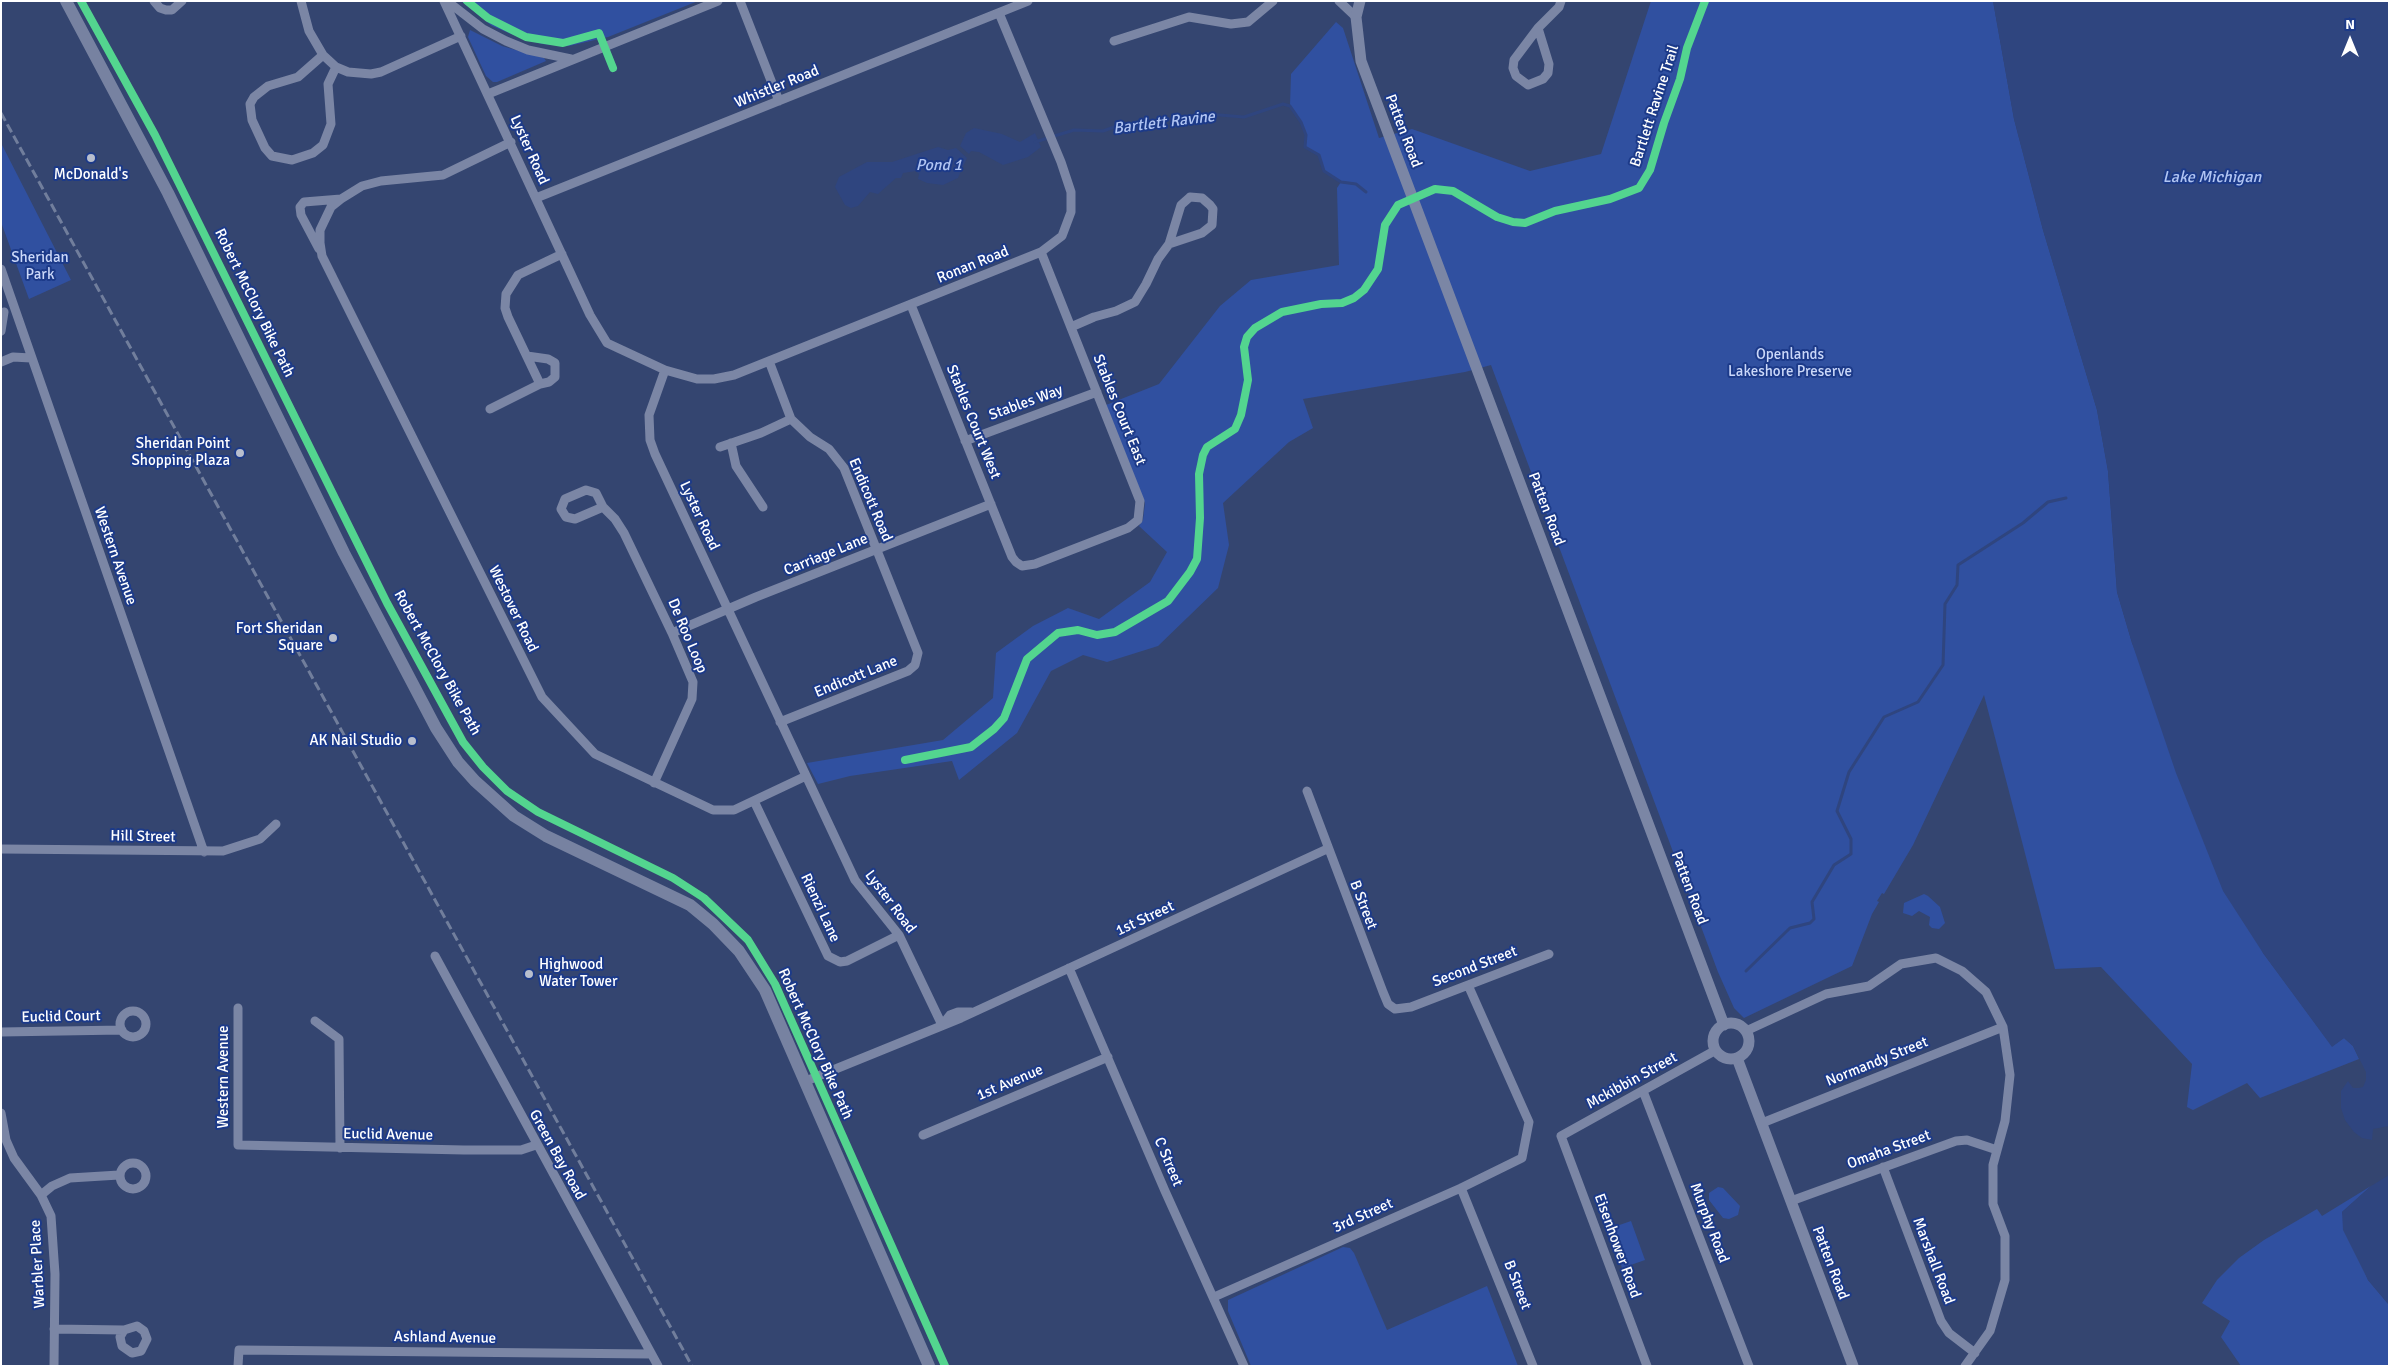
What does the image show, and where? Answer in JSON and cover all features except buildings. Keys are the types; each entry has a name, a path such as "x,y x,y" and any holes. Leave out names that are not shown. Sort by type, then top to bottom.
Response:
{"main road":[{"path":"66,1 168,192 384,631 436,728 458,762 491,797 534,829 677,898 713,924 739,951 765,990 929,1366"}],"street":[{"path":"154,1 160,8 166,10 172,10 182,1"},
{"path":"302,1 309,31 322,55 336,67 360,74 381,72 461,36"},
{"path":"446,1 483,29 506,41 528,50 571,59"},
{"name":"Lyster Road","path":"446,1 590,315 607,343 665,370 649,415 650,440 727,610 855,880 899,935 942,1025"},
{"path":"488,94 718,1"},
{"path":"740,1 779,101"},
{"name":"Whistler Road","path":"536,198 1028,1"},
{"path":"1114,41 1189,17 1231,24 1248,22 1273,1"},
{"path":"1339,1 1356,17"},
{"name":"Patten Road","path":"1360,1 1356,17 1361,61 1724,1025"},
{"path":"1538,28 1549,64 1548,73 1543,79 1528,85 1516,76 1513,68 1514,60 1538,28 1559,7 1561,1"},
{"name":"Ronan Road","path":"665,370 697,379 714,379 734,374 1041,252 1062,236 1070,220 1071,192 1061,162 1000,12"},
{"path":"322,55 298,77 268,86 254,97 250,104 252,120 265,148 272,156 292,160 313,153 323,145 331,124 328,84 336,67"},
{"name":"Westover Road","path":"322,256 320,230 331,207 362,186 381,181 443,174 511,142"},
{"path":"1071,327 1135,302 1158,259 1169,244 1181,205 1190,197 1202,198 1213,209 1212,225 1202,233 1169,244"},
{"name":"Westover Road","path":"341,199 304,202 300,207 301,215 542,697 596,754 713,810 734,810 806,776"},
{"name":"Stables Court East","path":"1009,549 1012,557 1022,566 1035,564 1128,528 1138,520 1140,512 1140,502 1041,252"},
{"path":"540,384 505,308 506,294 518,275 562,254"},
{"name":"Western Avenue","path":"1,269 204,852"},
{"name":"Stables Court West","path":"911,305 1009,549"},
{"path":"1,331 3,311 16,312"},
{"path":"490,409 556,377 555,363 548,358 527,356"},
{"path":"1,362 14,357 32,358"},
{"name":"Endicott Road","path":"769,361 791,419 797,427 829,449 844,468 913,640"},
{"name":"Stables Way","path":"965,441 1096,392"},
{"path":"720,447 761,433 791,419"},
{"path":"731,443 736,466 762,507"},
{"name":"De Roo Loop","path":"603,507 575,519 566,518 561,508 565,499 586,490 596,493 603,507 615,519 624,533 690,673 692,699 654,783"},
{"name":"Carriage Lane","path":"672,633 991,504"},
{"name":"Endicott Lane","path":"780,722 908,671 915,665 918,659 913,640"},
{"name":"B Street","path":"1307,792 1327,850 1388,1004 1395,1009 1411,1007"},
{"name":"Rienzi Lane","path":"754,801 828,956 840,962 848,961 899,935"},
{"name":"Hill Street","path":"1,849 223,851 260,839 276,824"},
{"name":"1st Street","path":"806,1081 973,1012 1327,850"},
{"name":"Second Street","path":"1411,1007 1548,954"},
{"name":"Green Bay Road","path":"435,956 536,1145 658,1366"},
{"path":"1746,1032 1826,994 1870,986 1901,964 1936,958 1962,971 1986,992 2003,1028 2010,1075 2004,1122 1993,1165 1993,1204 2005,1236 2005,1280 1990,1331 1964,1366"},
{"name":"C Street","path":"1069,968 1165,1191 1244,1366"},
{"name":"3rd Street","path":"1214,1297 1461,1188 1522,1158 1529,1122 1468,984"},
{"name":"Western Avenue","path":"238,1008 238,1145"},
{"path":"315,1021 339,1039 340,1148"},
{"path":"1737,1024 1746,1032 1749,1043 1748,1049 1737,1058 1724,1057 1716,1050 1714,1039 1716,1033 1724,1025 1737,1024"},
{"name":"Normandy Street","path":"1762,1123 2003,1028"},
{"name":"Euclid Court","path":"1,1032 122,1030"},
{"name":"Mckibbin Street","path":"1561,1136 1716,1050"},
{"name":"1st Avenue","path":"923,1135 1108,1057"},
{"name":"Patten Road","path":"1737,1058 1853,1366"},
{"name":"Murphy Road","path":"1643,1091 1749,1366"},
{"name":"Warbler Place","path":"1,1113 6,1140 14,1158 41,1195 51,1216 53,1228 54,1366"},
{"name":"Eisenhower Road","path":"1561,1136 1646,1366"},
{"name":"Omaha Street","path":"1791,1200 1956,1141 1967,1140 1997,1150"},
{"name":"Euclid Avenue","path":"238,1145 521,1150 536,1145"},
{"name":"Marshall Road","path":"1883,1167 1941,1322 1949,1333 1974,1353"},
{"path":"41,1195 52,1186 70,1178 120,1176"},
{"name":"B Street","path":"1461,1188 1533,1366"},
{"path":"54,1329 124,1330"},
{"name":"Ashland Avenue","path":"238,1366 239,1350 651,1354"}],"green space":[{"path":"461,1 698,1 608,37 569,46 542,44 492,26"},
{"name":"Openlands Lakeshore Preserve","path":"1651,1 1993,1 2014,119 2043,230 2097,410 2108,471 2117,592 2132,643 2263,953 2332,1046 2344,1038 2353,1046 2359,1059 2260,1098 2247,1083 2193,1110 2187,1107 2192,1064 2101,967 2055,969 1984,695 1913,845 1884,894 1882,893 1877,901 1879,902 1872,914 1852,966 1744,1018 1734,1008 1718,972 1491,365 1465,372 1303,399 1313,428 1289,442 1223,503 1229,545 1218,588 1158,646 1107,662 1083,655 1051,671 1017,733 959,780 952,761 850,776 818,784 807,763 943,740 993,698 996,653 1033,626 1068,608 1099,619 1150,582 1167,552 1139,526 1143,520 1145,503 1106,405 1159,384 1220,306 1251,280 1339,265 1337,188 1341,182 1324,171 1319,155 1305,147 1306,135 1301,122 1290,106 1291,74 1336,22 1343,28 1379,138 1412,129 1530,171 1601,154"},
{"path":"470,30 502,46 544,58 546,61 493,82 486,76 468,37"},
{"name":"Sheridan Park","path":"1,143 71,280 29,299 1,222"},
{"path":"1924,894 1940,907 1945,923 1939,929 1932,928 1929,925 1930,917 1919,911 1912,916 1903,913 1904,903"},
{"path":"2371,1186 2342,1212 2368,1280 2389,1305 2389,1366 2241,1366 2221,1337 2230,1321 2202,1303 2217,1280 2239,1258 2264,1240 2317,1209 2322,1216"},
{"path":"1718,1187 1723,1188 1740,1206 1738,1215 1729,1219 1723,1218 1709,1200 1709,1193"},
{"path":"1631,1221 1645,1260 1622,1268 1608,1229"},
{"path":"1343,1247 1350,1248 1354,1253 1387,1330 1487,1286 1518,1366 1251,1366 1228,1311 1228,1300"}],"water":[{"name":"Lake Michigan","path":"1993,1 2389,1 2389,1126 2373,1129 2372,1140 2362,1138 2354,1132 2345,1120 2341,1108 2341,1091 2348,1081 2353,1088 2359,1088 2363,1087 2366,1080 2366,1072 2353,1046 2344,1038 2332,1047 2263,953 2223,891 2176,773 2132,643 2117,592 2108,471 2097,410 2043,230 2014,119"},
{"path":"974,128 1002,134 1020,142 1035,133 1041,147 1028,157 1003,165 979,152 971,151 969,154 960,146 966,133"},
{"name":"Pond 1","path":"938,147 948,150 956,148 967,158 958,178 943,185 927,183 918,179 919,174 916,171 903,173 901,178 896,178 878,194 870,192 858,206 851,208 845,205 835,187 839,177 867,162 892,162"},
{"path":"2389,1175 2389,1305 2368,1280 2343,1230 2342,1212 2371,1186"}],"waterway":[{"name":"Bartlett Ravine","path":"1035,142 1074,130 1103,131 1117,126 1134,124 1140,127 1162,120 1207,114 1244,117 1283,104 1290,106 1301,122 1306,135 1305,147 1319,155 1324,171 1341,182 1356,184 1366,192"},
{"path":"1746,971 1790,928 1810,923 1814,919 1812,902 1834,865 1851,854 1851,839 1837,811 1849,772 1884,717 1918,702 1943,665 1945,604 1957,585 1958,565 2023,523 2048,502 2066,498"}],"railway":[{"path":"1,113 692,1366"}],"cycle path":[{"name":"Robert McClory Bike Path","path":"81,1 155,135 387,603 463,742 483,767 507,791 538,812 673,878 704,898 748,940 775,984 945,1366"},
{"path":"467,1 488,18 526,37 563,43 599,33 613,68"},
{"name":"Bartlett Ravine Trail","path":"905,760 971,747 994,729 1004,718 1027,659 1058,633 1078,630 1097,635 1115,632 1168,601 1190,572 1197,559 1200,518 1199,474 1203,455 1207,447 1235,429 1241,415 1248,380 1244,347 1247,337 1255,328 1282,312 1321,304 1342,303 1354,298 1364,290 1378,269 1385,225 1398,205 1435,189 1453,191 1497,217 1513,222 1525,223 1555,211 1610,199 1639,188 1650,170 1680,79 1687,48 1705,1"}],"place":[{"name":"McDonald's","path":"91,158"},
{"name":"Sheridan Point Shopping Plaza","path":"240,453"},
{"name":"Fort Sheridan Square","path":"333,638"},
{"name":"AK Nail Studio","path":"412,741"},
{"name":"Highwood Water Tower","path":"529,974"}]}
